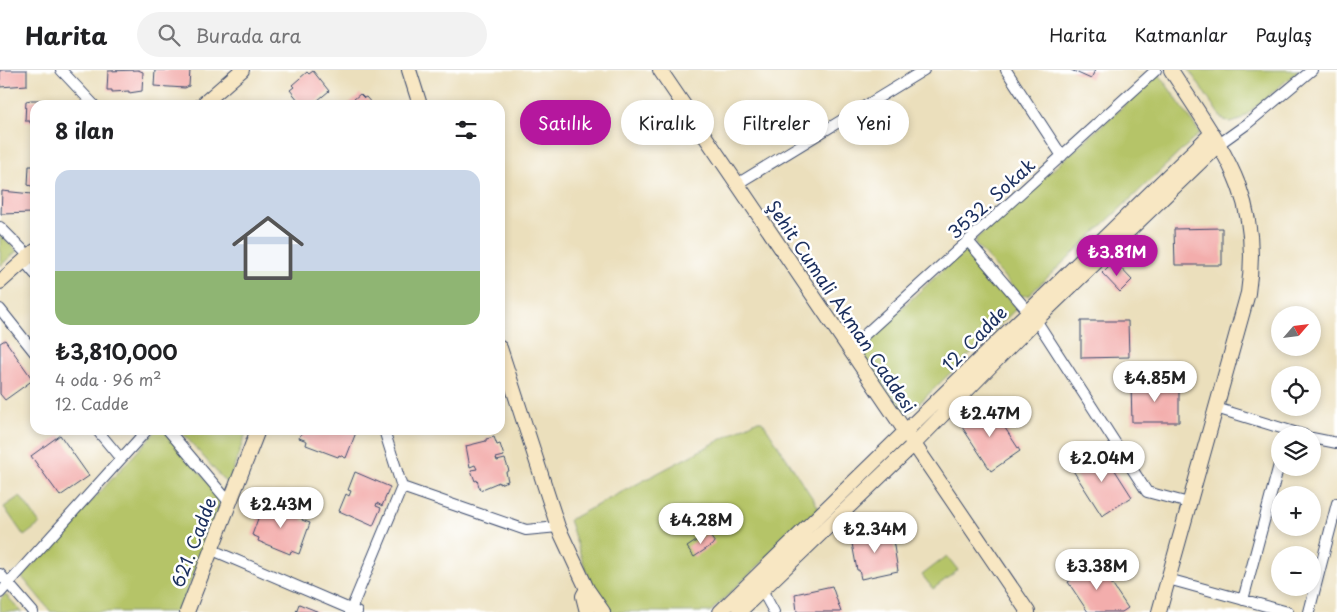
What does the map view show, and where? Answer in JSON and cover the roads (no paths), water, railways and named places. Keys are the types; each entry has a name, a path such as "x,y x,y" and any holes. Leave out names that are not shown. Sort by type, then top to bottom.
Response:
{"main road":[{"path":"208,100 242,70"},
{"path":"409,70 416,100"},
{"name":"Şehit Cumali Akman Caddesi","path":"660,70 1028,612"},
{"path":"1159,612 1248,293 1252,248 1246,206 1238,183 1215,138 1171,70"},
{"name":"12. Cadde","path":"720,612 1215,138"},
{"path":"0,282 29,256"},
{"name":"12. Cadde","path":"739,612 913,445 1032,315"},
{"path":"505,363 558,527 587,589 603,612"},
{"name":"621. Cadde","path":"187,612 256,435"},
{"path":"587,589 583,596 587,612"}],"street":[{"path":"61,70 89,100"},
{"path":"737,184 924,70"},
{"path":"1006,70 1062,156"},
{"name":"3532. Sokak","path":"849,349 1156,70"},
{"path":"1215,138 1247,124 1312,70"},
{"path":"0,228 29,256"},
{"path":"968,241 1032,315 1147,492 1189,503"},
{"path":"0,310 30,347"},
{"path":"1216,408 1271,427"},
{"path":"101,435 121,459"},
{"path":"0,594 143,435"},
{"path":"172,435 229,502"},
{"path":"210,549 353,611 402,488 386,435"},
{"path":"1321,440 1337,443"},
{"path":"1243,600 1276,476"},
{"path":"402,488 526,530 558,527"},
{"path":"1309,612 1337,503"},
{"path":"0,574 33,612"},
{"path":"1168,579 1288,612"},
{"path":"762,590 774,612"}]}
